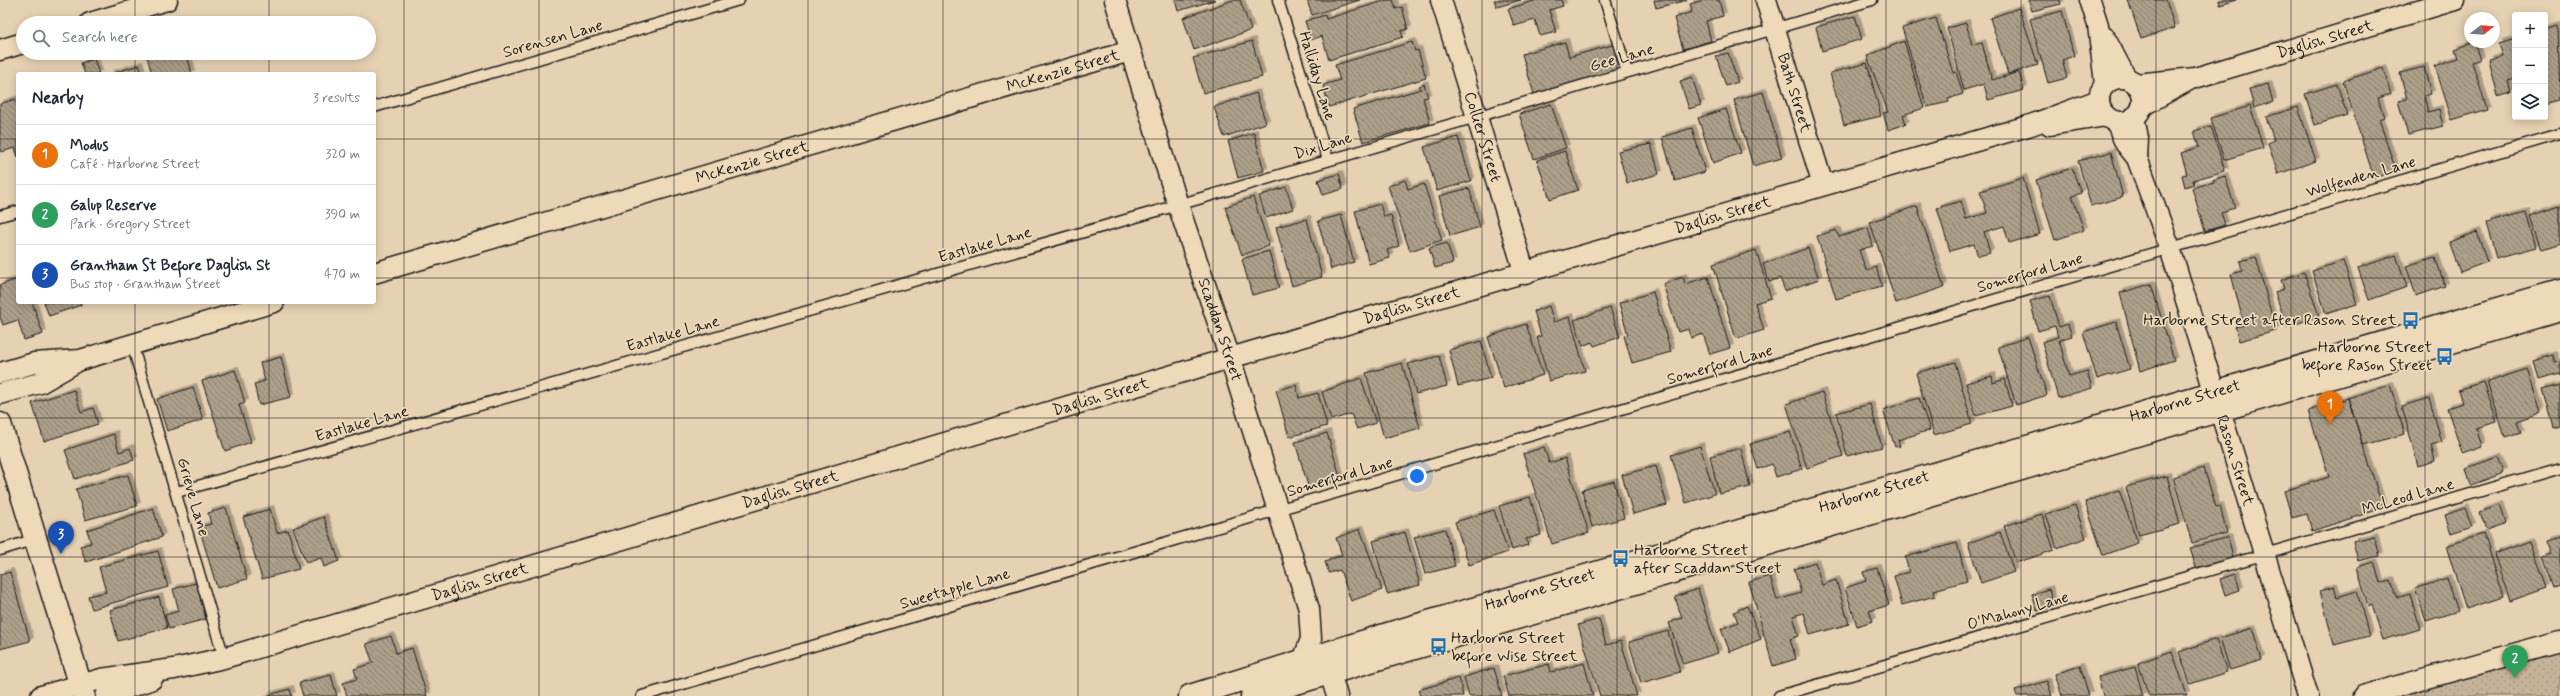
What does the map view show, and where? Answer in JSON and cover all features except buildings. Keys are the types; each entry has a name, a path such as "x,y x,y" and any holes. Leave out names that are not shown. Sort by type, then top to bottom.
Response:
{"main road":[{"name":"Harborne Street","path":"1252,696 2218,402 2560,292"},
{"name":"Harborne Street","path":"1190,696 1303,661 2218,402 2560,310"},
{"path":"0,424 82,690"}],"street":[{"path":"113,16 167,0"},
{"name":"Scaddan Street","path":"1115,0 1178,205 1230,358 1309,609 1311,639 1303,661"},
{"name":"Collier Street","path":"1441,0 1525,274"},
{"name":"Bath Street","path":"1766,0 1823,185"},
{"path":"2090,0 2098,25 2117,107 2142,94 2131,81 2098,25"},
{"name":"Daglish Street","path":"41,696 82,690 101,679 174,669 224,658 1230,358 1525,274 1823,185 2028,126 2061,125 2117,107 2195,78 2422,5 2454,0"},
{"path":"0,50 16,45"},
{"name":"McKenzie Street","path":"376,272 1130,51"},
{"name":"Daglish Street","path":"2117,107 2115,78 2131,81 2195,78"},
{"name":"Rason Street","path":"2117,107 2138,138 2138,158 2170,248 2308,696"},
{"path":"0,394 40,383 80,360 267,304"},
{"path":"0,373 34,362 80,360"},
{"path":"2363,696 2560,641"},
{"name":"Daglish Street","path":"106,696 141,684 174,669"},
{"path":"1330,673 1337,696"}],"lane":[{"name":"Sorensen Lane","path":"376,106 740,0"},
{"name":"Halliday Lane","path":"1278,0 1328,160"},
{"path":"1605,0 1628,72"},
{"name":"Gee Lane","path":"1477,116 1872,0"},
{"name":"Dix Lane","path":"1178,205 1477,116"},
{"name":"Wolfenden Lane","path":"2170,248 2560,134"},
{"name":"Eastlake Lane","path":"177,492 1178,205"},
{"path":"0,216 16,212"},
{"name":"Somerford Lane","path":"1278,511 2170,248"},
{"name":"Grieve Lane","path":"132,344 177,492 224,658"},
{"name":"McLeod Lane","path":"2265,554 2560,468"},
{"name":"Sweetapple Lane","path":"642,696 1278,511"},
{"path":"0,550 36,539"},
{"name":"O'Mahony Lane","path":"1779,696 2265,554"}],"shaded area":[{"path":"2560,652 2560,696 2402,696"}],"place":[{"name":"Harborne Street after Rason Street","path":"2410,320"},
{"name":"Harborne Street before Rason Street","path":"2445,356"},
{"name":"Modus","path":"2330,424"},
{"name":"Grantham St Before Daglish St","path":"61,554"},
{"name":"Harborne Street after Scaddan Street","path":"1621,559"},
{"name":"Harborne Street before Wise Street","path":"1438,647"},
{"name":"Galup Reserve","path":"2515,678"}]}
